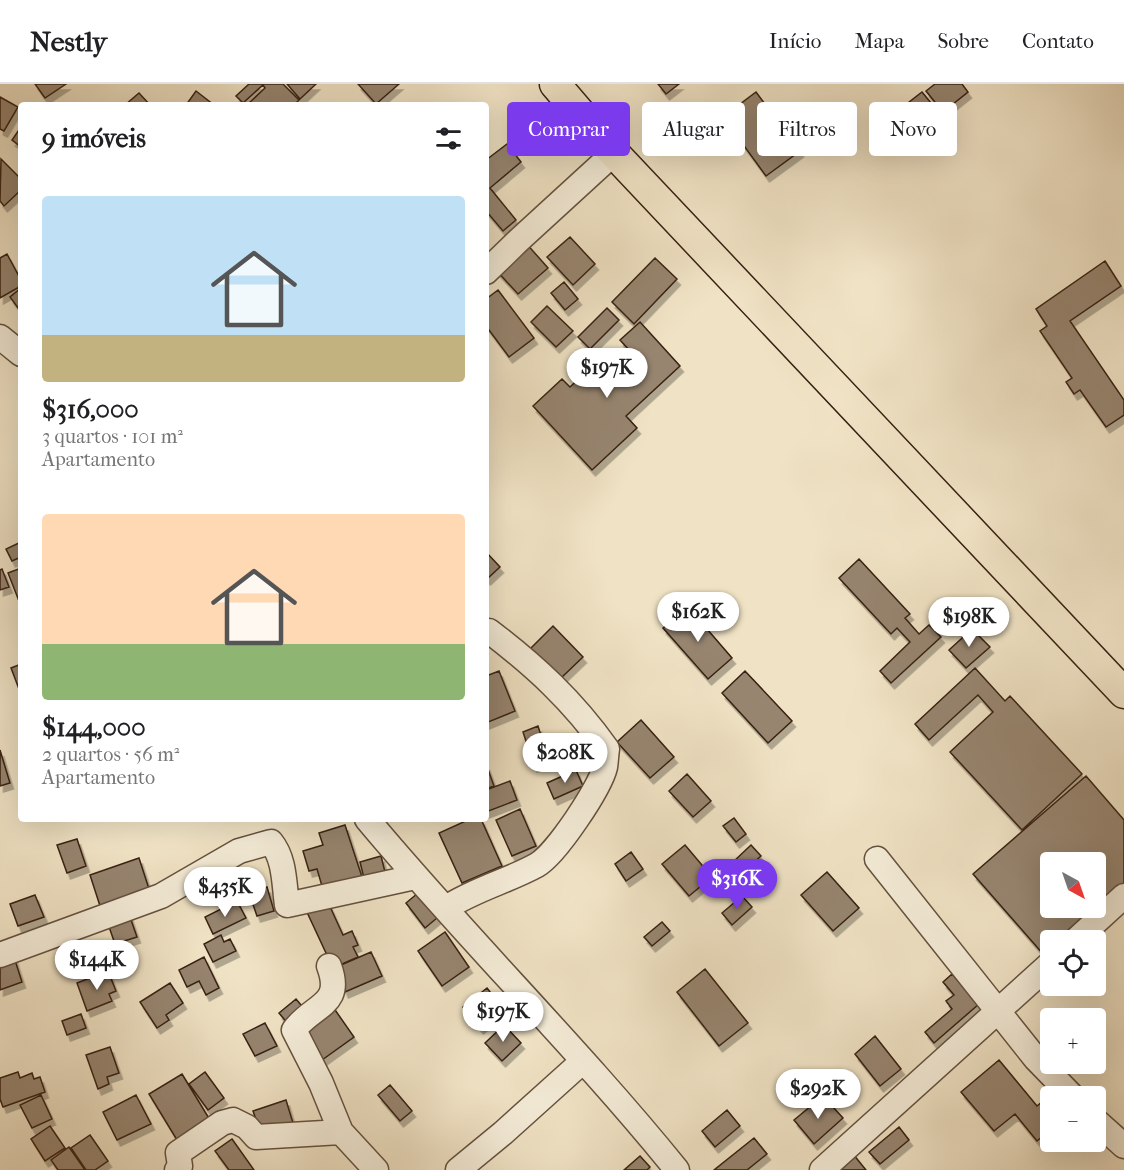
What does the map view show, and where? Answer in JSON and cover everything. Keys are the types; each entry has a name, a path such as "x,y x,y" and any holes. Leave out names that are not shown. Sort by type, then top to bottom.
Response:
{"main road":[{"path":"555,84 570,102"},
{"path":"617,156 1124,693"}],"street":[{"path":"489,269 611,156"},
{"path":"0,337 18,352"},
{"path":"446,908 468,894 540,863 556,848 574,824 605,769 607,748 594,730 550,680 489,631"},
{"path":"369,822 415,877 446,908 583,1061 677,1170"},
{"path":"0,955 161,896 239,851 271,842 279,851 286,905 415,877"},
{"path":"877,859 1036,1059 1062,1086"},
{"path":"1087,930 1124,896"},
{"path":"329,966 333,978 333,990 321,1007 302,1020 294,1030 321,1083 341,1132 376,1170"},
{"path":"822,1170 1040,973"},
{"path":"458,1170 583,1061"},
{"path":"177,1170 180,1166 178,1153 222,1123 233,1120 247,1127 256,1137 341,1132"},
{"path":"1106,1130 1124,1146"}],"building":[{"path":"35,84 66,84 45,98"},
{"path":"249,84 283,84 299,100 297,102 250,102 265,88 263,85 244,102 236,96"},
{"path":"287,84 316,84 300,99"},
{"path":"358,84 399,84 378,102 374,102"},
{"path":"658,84 679,84 666,94"},
{"path":"935,84 962,84 968,92 956,102 935,102 926,91"},
{"path":"196,91 210,102 188,102"},
{"path":"756,92 763,102 757,102 757,156 793,156 766,176 745,147 745,102 743,102"},
{"path":"922,92 930,102 909,102"},
{"path":"139,93 147,102 128,102"},
{"path":"0,97 18,107 4,131 0,129"},
{"path":"18,131 18,145 12,140"},
{"path":"507,144 507,156 516,156 521,162 490,188 516,220 503,231 489,215 489,158"},
{"path":"1,159 18,176 18,193 4,206 0,201"},
{"path":"570,237 595,264 573,285 547,257"},
{"path":"525,242 548,268 518,294 495,269"},
{"path":"7,254 18,274 18,288 0,298 0,258"},
{"path":"655,258 677,279 634,324 612,302"},
{"path":"1105,261 1121,286 1070,321 1124,400 1124,415 1106,427 1080,390 1074,394 1066,382 1072,378 1040,331 1047,326 1036,309"},
{"path":"564,282 578,299 565,310 551,293"},
{"path":"18,290 18,308 10,297"},
{"path":"498,290 534,338 509,357 489,330 489,297"},
{"path":"547,306 573,331 556,347 531,322"},
{"path":"607,308 619,320 590,349 578,337"},
{"path":"640,322 680,366 626,416 637,428 592,470 533,406 562,379 570,387 590,368 601,380 631,352 620,340"},
{"path":"18,543 18,558 12,561 6,549"},
{"path":"489,555 500,567 489,577"},
{"path":"859,559 910,614 905,618 919,634 929,625 941,637 891,683 880,671 910,642 897,628 891,634 839,578"},
{"path":"2,569 9,587 0,590 0,570"},
{"path":"18,569 18,598 8,573"},
{"path":"688,607 732,658 708,679 663,628"},
{"path":"553,626 583,657 560,679 530,649"},
{"path":"972,629 990,647 966,668 949,650"},
{"path":"18,665 18,686 11,668"},
{"path":"975,668 1005,701 1010,696 1082,774 1022,830 950,752 993,712 978,695 929,740 915,724"},
{"path":"499,671 515,711 489,722 489,675"},
{"path":"745,671 792,721 768,743 722,693"},
{"path":"641,720 674,757 650,778 617,742"},
{"path":"538,726 549,761 534,766 523,732"},
{"path":"0,750 10,783 0,786"},
{"path":"576,770 583,786 554,799 547,783"},
{"path":"489,772 494,786 489,788"},
{"path":"687,774 711,801 693,817 669,791"},
{"path":"1086,776 1124,820 1124,883 1106,899 1106,852 1040,852 1040,918 1083,918 1070,930 1040,930 1040,951 973,874"},
{"path":"510,781 517,800 489,811 489,789"},
{"path":"520,809 536,846 512,856 496,820"},
{"path":"734,818 746,834 736,842 723,826"},
{"path":"463,822 482,822 502,866 462,883 439,833"},
{"path":"345,825 363,880 324,893 317,869 309,871 303,851 323,845 319,833"},
{"path":"77,839 86,866 67,873 57,845"},
{"path":"685,845 712,877 689,896 662,864"},
{"path":"751,845 761,856 742,873 733,862"},
{"path":"631,852 643,869 626,881 615,864"},
{"path":"381,856 385,872 364,878 360,862"},
{"path":"139,858 150,892 101,909 90,875"},
{"path":"754,864 766,878 752,891 740,877"},
{"path":"827,872 859,908 833,931 801,895"},
{"path":"267,887 274,911 257,916 249,893"},
{"path":"418,893 437,918 425,928 406,903"},
{"path":"35,895 44,917 18,926 10,904"},
{"path":"742,896 752,907 732,925 722,913"},
{"path":"327,900 343,935 352,931 358,945 353,947 358,957 333,968 306,910"},
{"path":"237,901 246,918 213,934 205,917"},
{"path":"129,914 137,937 115,944 107,921"},
{"path":"662,922 670,931 652,946 644,937"},
{"path":"445,932 469,967 442,986 418,951"},
{"path":"221,935 224,942 230,939 236,951 213,962 204,944"},
{"path":"371,952 382,976 345,992 334,968"},
{"path":"14,957 22,982 0,990 0,962"},
{"path":"204,957 219,988 206,995 199,981 187,987 179,970"},
{"path":"705,969 748,1023 719,1046 677,992"},
{"path":"108,971 116,991 109,994 112,1001 87,1011 77,983"},
{"path":"952,974 979,1004 934,1043 925,1032 952,1009 946,1001 954,995 943,982"},
{"path":"170,983 183,1003 166,1015 169,1020 157,1028 140,1002"},
{"path":"487,988 503,1009 480,1028 463,1007"},
{"path":"296,999 306,1011 289,1025 279,1013"},
{"path":"333,1007 354,1037 322,1060 301,1030"},
{"path":"81,1014 86,1028 67,1035 62,1021"},
{"path":"265,1023 277,1046 255,1056 243,1034"},
{"path":"504,1025 521,1043 502,1061 485,1043"},
{"path":"875,1036 901,1069 880,1086 855,1054"},
{"path":"110,1047 119,1073 107,1077 109,1084 98,1089 86,1055"},
{"path":"999,1060 1037,1106 1040,1104 1040,1138 1037,1141 1015,1114 994,1131 961,1092"},
{"path":"18,1072 20,1078 32,1073 34,1079 40,1077 45,1092 3,1107 0,1099 0,1078"},
{"path":"205,1072 224,1098 208,1110 189,1084"},
{"path":"182,1074 210,1120 177,1140 149,1094"},
{"path":"390,1085 412,1111 400,1121 378,1095"},
{"path":"41,1095 52,1119 32,1128 20,1105"},
{"path":"136,1095 151,1124 117,1140 103,1112"},
{"path":"823,1096 843,1118 814,1144 794,1120"},
{"path":"286,1100 293,1123 261,1134 253,1111"},
{"path":"727,1110 740,1126 715,1147 702,1131"},
{"path":"50,1126 65,1148 45,1161 31,1139"},
{"path":"899,1127 909,1140 880,1164 869,1152"},
{"path":"90,1135 108,1161 95,1170 86,1170 71,1148"},
{"path":"754,1138 767,1154 747,1170 714,1170"},
{"path":"232,1139 254,1170 229,1170 215,1151"},
{"path":"69,1147 85,1170 58,1170 51,1160"},
{"path":"853,1154 866,1170 834,1170"},
{"path":"640,1156 650,1167 647,1170 624,1170"}]}
